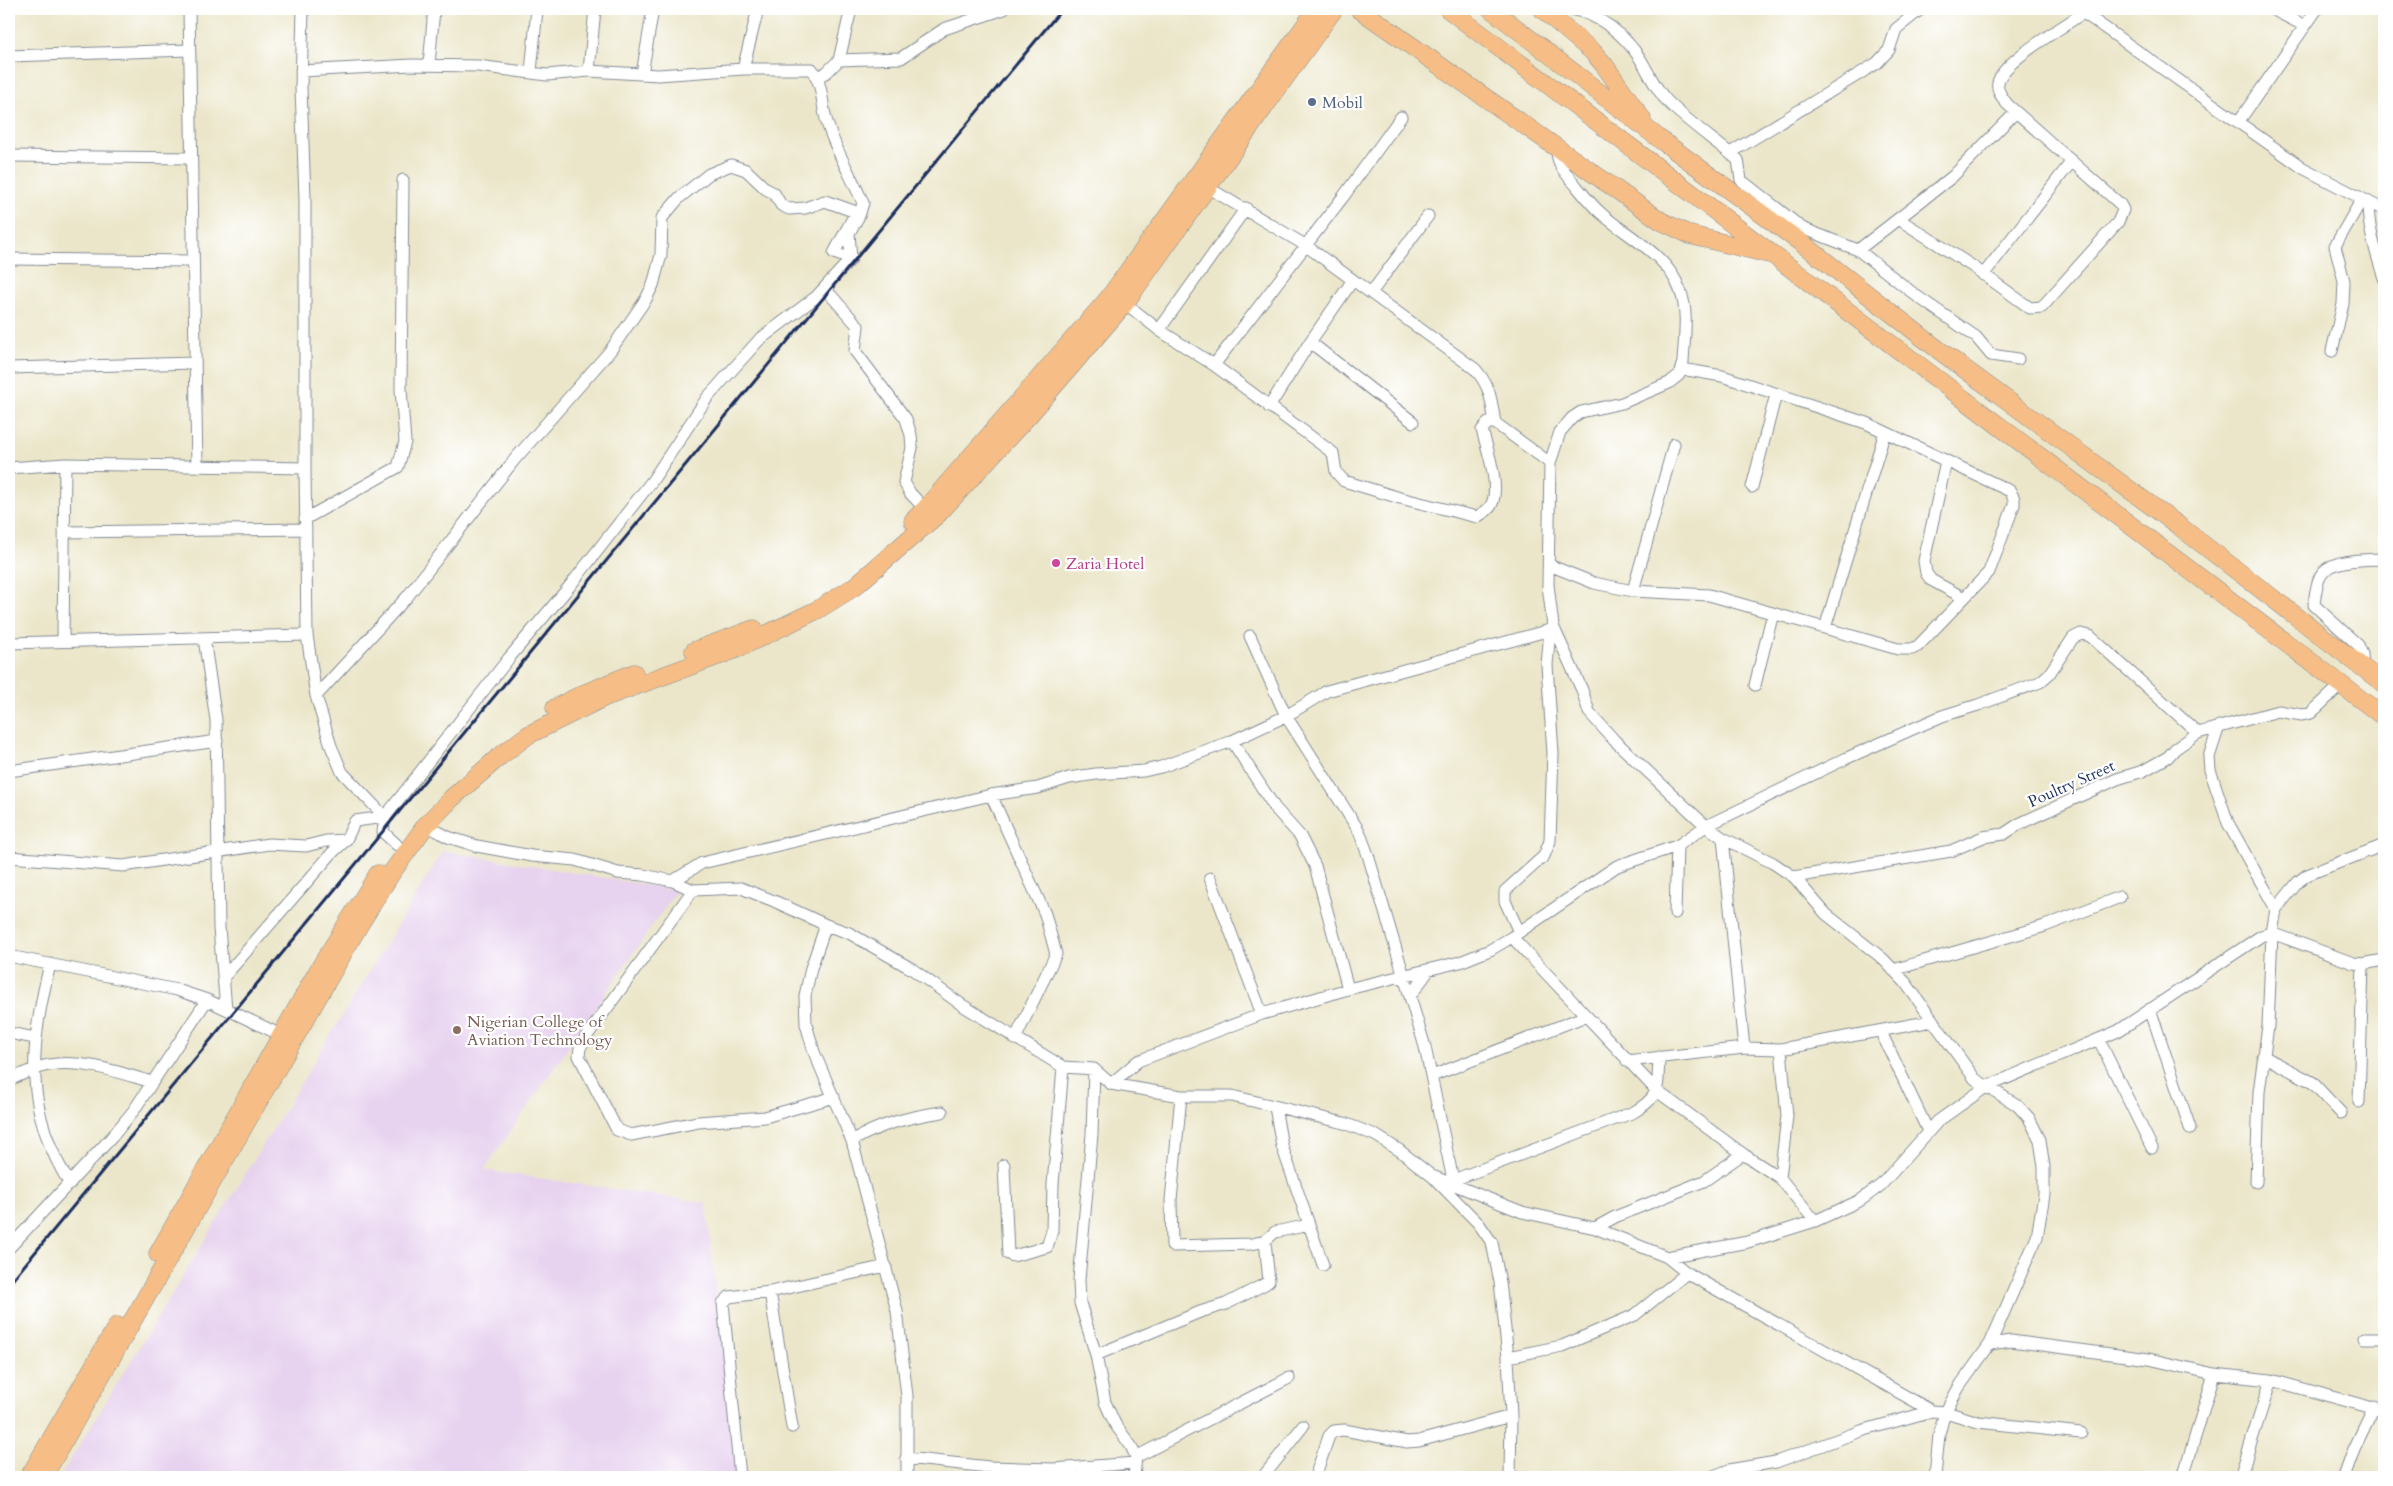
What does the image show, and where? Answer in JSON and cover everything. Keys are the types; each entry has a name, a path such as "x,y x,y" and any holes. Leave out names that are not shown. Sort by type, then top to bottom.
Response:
{"highway":[{"path":"29,1477 358,903 397,846 448,786 496,745 524,725 609,683 756,628 806,603 852,574 925,510 1108,299 1317,9"},
{"path":"43,1477 353,935 390,875 426,825 452,798 499,757 528,735 605,697 734,650 778,630 854,587 907,542 951,500 1125,303 1334,9"},
{"path":"1359,9 1675,228 1708,240 1762,250 1782,260"},
{"path":"1448,9 1782,260 2017,441 2157,543 2384,717"},
{"path":"1491,9 1661,140 1808,247 1940,351 2179,526 2384,684"},
{"path":"1542,9 1592,52 1605,66 1638,114 1661,140"},
{"path":"1544,81 1558,60"}],"street":[{"path":"189,9 197,466"},
{"path":"303,9 301,71 305,199 304,468 307,635 316,696 331,746 342,772 385,817"},
{"path":"429,65 434,9"},
{"path":"531,72 537,9"},
{"path":"589,71 595,9"},
{"path":"642,74 653,9"},
{"path":"743,69 758,9"},
{"path":"816,78 827,72 839,60 851,9"},
{"path":"839,60 902,58 944,29 1004,9"},
{"path":"1569,9 1591,14 1631,46 1668,102 1702,134 1738,160 1741,180 1802,228 1858,250 1918,297 1976,337 1991,355 2018,359"},
{"path":"1730,153 1877,63 1889,50 1896,29 1921,9"},
{"path":"2272,9 2305,26"},
{"path":"2239,121 2317,9"},
{"path":"1900,220 2030,308 2042,307 2118,222 2123,210 2120,204 2016,112 1998,91 1997,85 2000,74 2032,46 2066,26 2081,10 2303,168 2384,210"},
{"path":"9,56 189,50"},
{"path":"301,71 429,65 478,66 547,74 589,71 642,74 743,69 812,69 824,113 863,203 859,216 849,233 851,259 816,297 759,340 707,398 652,481 569,587 509,658 385,817 383,832 397,846"},
{"path":"1858,250 1900,220 1952,177 2016,112"},
{"path":"1214,365 1401,117"},
{"path":"1557,147 1559,162 1587,200 1602,215 1654,254 1670,270 1680,289 1684,306 1685,332 1682,369 1677,378 1622,403 1581,412 1572,418 1560,432 1550,463 1548,585 1551,628 1547,665 1553,753 1550,841 1544,856 1505,891 1505,901 1515,935 1586,1016 1618,1047 1627,1060 1657,1091 1743,1154 1780,1178 1816,1221"},
{"path":"9,156 191,158"},
{"path":"1983,275 2072,161"},
{"path":"316,696 407,597 521,452 610,351 646,299 658,275 661,255 662,218 697,182 722,168 731,165 738,166 774,193 781,205 789,209 805,208 825,201 856,212 834,253 851,259"},
{"path":"64,532 305,524 398,466 404,454 405,442 400,389 403,180"},
{"path":"1207,187 1246,208 1305,245 1475,369 1490,390 1496,423"},
{"path":"2365,201 2370,230 2384,278"},
{"path":"2332,350 2343,304 2344,281 2336,246 2365,201"},
{"path":"1159,330 1246,208"},
{"path":"1371,293 1428,216"},
{"path":"9,259 193,261"},
{"path":"1270,407 1310,342 1353,280"},
{"path":"829,284 828,292 858,326 855,351 906,419 911,435 912,448 904,482 910,493 925,510"},
{"path":"1125,303 1159,330 1214,365 1333,453 1336,472 1344,481 1400,498 1477,517 1490,507 1494,494 1494,471 1482,430 1488,423 1496,423 1550,463"},
{"path":"1310,342 1413,422"},
{"path":"9,368 195,363"},
{"path":"1549,565 1594,583 1633,591 1709,595 1898,649 1912,650 1983,580 1992,567 2014,499 2010,492 1866,423 1722,376 1682,369"},
{"path":"1752,487 1776,394"},
{"path":"1825,628 1885,432"},
{"path":"1633,591 1674,444"},
{"path":"1946,461 1924,561 1926,573 1931,580 1964,598"},
{"path":"9,468 65,464 304,468"},
{"path":"63,642 65,464"},
{"path":"2363,668 2362,654 2358,645 2314,605 2316,589 2320,576 2327,568 2349,562 2384,559"},
{"path":"1755,685 1773,614"},
{"path":"673,881 702,864 991,795 1038,788 1069,778 1144,771 1232,741 1286,716 1327,691 1551,628"},
{"path":"1551,628 1582,690 1589,712 1614,740 1706,826 1722,838 1773,863 1794,877 1826,914 1869,946 1893,970 1968,1071 1986,1087 2017,1105 2030,1118 2040,1140 2044,1167 2044,1195 2038,1237 1990,1344 1963,1381 1946,1412 1939,1435 1935,1477"},
{"path":"1111,1084 1138,1062 1262,1014 1405,974 1460,962 1490,950 1617,866 1677,846 1706,826 1847,758 1942,716 2040,682 2049,674 2073,638 2081,634 2090,636 2198,733"},
{"path":"9,643 307,635"},
{"path":"1250,636 1286,716 1359,831 1368,855 1405,974 1432,1076 1451,1181"},
{"path":"204,638 215,708 217,741 218,928 226,1009"},
{"name":"Poultry Street","path":"1794,877 1951,851 1983,837 2004,834 2019,824 2117,779 2143,771 2168,757 2175,749 2198,733 2278,711 2302,715 2311,713 2341,685"},
{"path":"2219,726 2209,757 2210,770 2228,823 2276,909"},
{"path":"9,771 217,741"},
{"path":"1232,741 1275,808 1300,836 1315,866 1348,989"},
{"path":"991,795 1045,914 1056,954 1015,1039"},
{"path":"223,978 332,853 346,840 355,821 385,817"},
{"path":"426,825 448,837 477,846 532,856 575,860 618,874 643,875 673,881 693,890 741,888 849,933 912,969 1015,1039 1063,1067 1094,1069 1111,1084 1181,1096 1232,1096 1359,1127 1399,1150 1433,1177 1479,1224 1492,1243 1500,1282 1508,1357 1511,1416 1510,1477"},
{"path":"1722,838 1744,1048"},
{"path":"9,857 123,866 269,844 306,846 326,841 346,840"},
{"path":"2256,1182 2259,1092 2262,1056 2268,1026 2272,933 2276,909 2298,882 2307,875 2384,845"},
{"path":"1675,913 1677,846"},
{"path":"1210,878 1262,1014"},
{"path":"693,890 586,1037 580,1048 580,1056 616,1130 631,1135 698,1122 765,1117 834,1097"},
{"path":"1893,970 2036,929 2120,896"},
{"path":"826,925 811,968 805,996 806,1024 814,1052 852,1141 897,1311 907,1396 907,1477"},
{"path":"1667,1258 1731,1246 1816,1221 1861,1200 1880,1185 1928,1131 1986,1087 2073,1048 2118,1031 2261,936 2272,933 2344,960 2363,964 2384,960"},
{"path":"9,956 151,984 207,1000 281,1035"},
{"path":"50,964 35,1038 34,1070 46,1139 70,1184"},
{"path":"2359,1102 2363,964"},
{"path":"1411,995 1429,970"},
{"path":"9,1248 112,1137 152,1082 207,1000"},
{"path":"2150,1009 2190,1128"},
{"path":"1432,1076 1586,1016"},
{"path":"1627,1060 1744,1048 1781,1049 1881,1032 1932,1021"},
{"path":"1881,1032 1928,1131"},
{"path":"9,1033 35,1038"},
{"path":"2098,1040 2152,1148"},
{"path":"1780,1178 1788,1116 1781,1049"},
{"path":"2262,1056 2312,1082 2341,1113"},
{"path":"1451,1181 1634,1112 1650,1102 1657,1091 1659,1057"},
{"path":"9,1080 56,1064 92,1066 152,1082"},
{"path":"1004,1166 1008,1254 1013,1256 1047,1247 1052,1231 1053,1184 1063,1067"},
{"path":"1094,1069 1092,1134 1079,1280 1080,1303 1096,1355 1104,1402 1115,1424 1131,1446 1136,1460 1134,1477"},
{"path":"1181,1096 1171,1200 1172,1246 1252,1244 1265,1241 1275,1232 1309,1225"},
{"path":"1274,1107 1282,1146 1323,1266"},
{"path":"852,1141 874,1128 913,1116 942,1112"},
{"path":"1595,1228 1615,1217 1704,1181 1743,1154"},
{"path":"1433,1177 1451,1181 1522,1212 1595,1228 1667,1258 1687,1273 1932,1411"},
{"path":"1096,1355 1200,1312 1226,1304 1265,1284 1269,1281 1270,1274 1265,1241"},
{"path":"740,1477 723,1303 729,1297 770,1292 886,1266"},
{"path":"1508,1357 1562,1346 1635,1315 1687,1273"},
{"path":"770,1292 792,1427"},
{"path":"1999,1324 2011,1341"},
{"path":"2365,1338 2384,1338"},
{"path":"1990,1344 2011,1341 2149,1359 2214,1374 2271,1380 2379,1409 2354,1449 2344,1477"},
{"path":"2183,1477 2214,1374"},
{"path":"906,1458 989,1467 1053,1469 1136,1460 1289,1378"},
{"path":"2240,1477 2271,1380"},
{"path":"1711,1477 1729,1470 1776,1462 1861,1431 1932,1411 1946,1412 1978,1422 2081,1433"},
{"path":"1314,1477 1329,1436 1334,1431 1344,1430 1407,1442 1419,1441 1511,1416"},
{"path":"1263,1477 1302,1426"}],"shaded area":[{"name":"Nigerian College of Aviation Technology","path":"443,851 677,890 484,1170 706,1203 737,1477 60,1477"}],"railway":[{"path":"9,1284 1062,9"}],"place":[{"name":"Mobil","path":"1312,102"},
{"name":"Zaria Hotel","path":"1056,563"},
{"name":"Nigerian College of Aviation Technology","path":"457,1030"}]}
